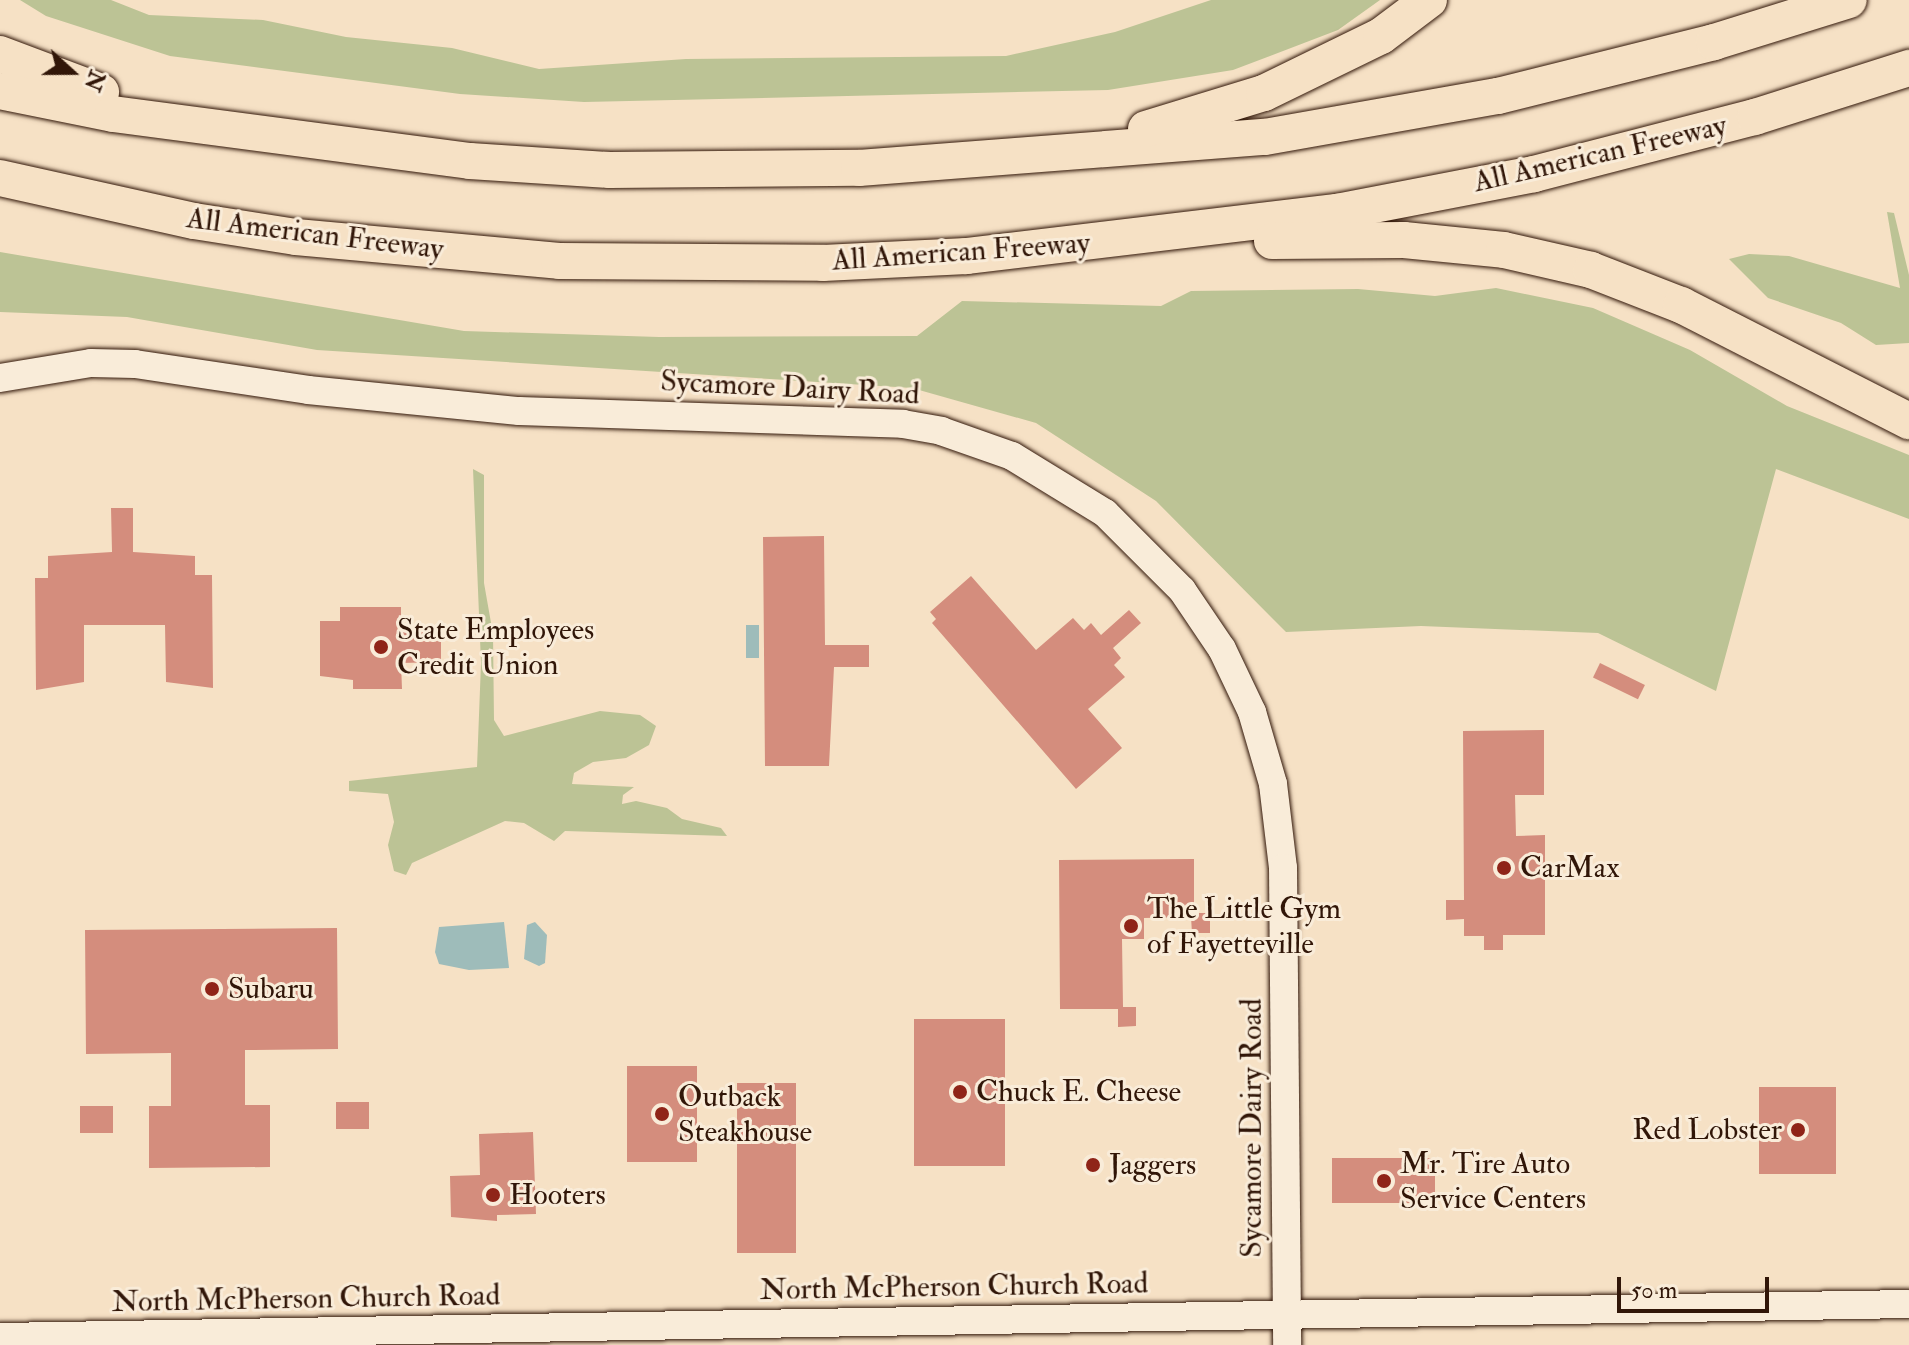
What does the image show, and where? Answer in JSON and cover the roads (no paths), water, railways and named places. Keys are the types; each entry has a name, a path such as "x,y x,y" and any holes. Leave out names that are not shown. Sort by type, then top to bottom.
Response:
{"highway":[{"path":"984,160 1153,128 1251,98 1381,36 1429,0"},
{"path":"0,91 392,153 594,170 859,168 1265,137 1409,113 1714,42 1849,0"},
{"path":"0,54 94,90 225,129"},
{"name":"All American Freeway","path":"0,178 114,204 296,237 597,263 823,263 1043,248 1337,212 1534,174 1755,117 1909,68"},
{"path":"0,199 114,204"},
{"path":"1043,248 1404,240 1504,250 1591,270 1681,305 1909,421"}],"street":[{"name":"Sycamore Dairy Road","path":"0,378 91,363 135,364 308,390 519,411 903,424 941,431 1012,456 1105,513 1182,590 1222,649 1252,712 1273,784 1283,868 1287,1332"},
{"name":"North McPherson Church Road","path":"0,1337 1287,1332 1909,1304"}],"water":[{"path":"746,625 759,625 759,658 746,658"},
{"path":"504,922 509,968 469,970 439,964 435,952 439,927"},
{"path":"535,922 547,935 545,963 539,966 524,959 527,925"}],"place":[{"name":"State Employees Credit Union","path":"381,647"},
{"name":"CarMax","path":"1504,868"},
{"name":"The Little Gym of Fayetteville","path":"1131,926"},
{"name":"Subaru","path":"212,989"},
{"name":"Chuck E. Cheese","path":"960,1092"},
{"name":"Outback Steakhouse","path":"662,1114"},
{"name":"Red Lobster","path":"1798,1130"},
{"name":"Jaggers","path":"1093,1165"},
{"name":"Mr. Tire Auto Service Centers","path":"1384,1181"},
{"name":"Hooters","path":"493,1195"}]}
